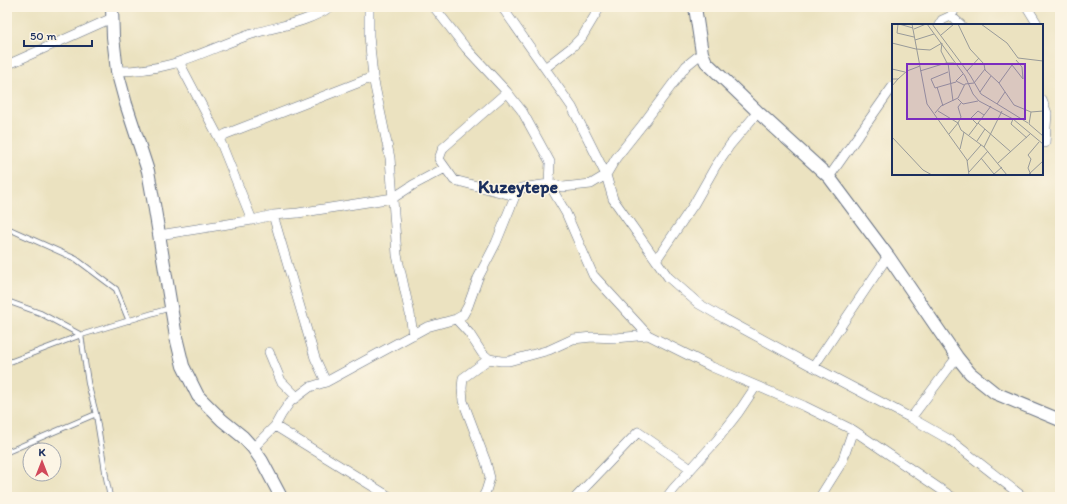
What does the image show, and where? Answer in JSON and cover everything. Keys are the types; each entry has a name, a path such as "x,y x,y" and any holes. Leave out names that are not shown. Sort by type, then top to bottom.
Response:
{"street":[{"path":"117,71 140,71 179,62 222,47 252,34 294,23 322,13 330,7"},
{"path":"369,7 369,36 373,77 390,158 397,255 413,335"},
{"path":"434,7 466,48 507,92 522,111 550,162 549,184 566,214 593,275 648,335 712,367 804,406 853,430 952,497"},
{"path":"502,7 572,106 606,175 613,199 668,277 698,304 950,440 1022,497"},
{"path":"545,68 572,47 582,37 600,7"},
{"path":"695,7 702,53 706,62 829,177 888,256 957,357 970,373 995,393 1060,420"},
{"path":"940,24 942,20 951,16 956,7"},
{"path":"1027,7 1037,24"},
{"path":"7,65 112,12 117,71 148,171 176,337 183,366 198,396 253,448 262,461 281,497"},
{"path":"951,16 959,24"},
{"path":"253,448 276,426 281,415 290,402 310,387 326,382 427,327 456,319 463,315 468,306 478,278 521,188 549,184 563,187 591,184 606,175 616,158 686,66 702,53"},
{"path":"179,62 219,138 252,220"},
{"path":"219,138 373,77"},
{"path":"829,177 892,87"},
{"path":"507,92 443,148 439,159 454,180 516,196"},
{"path":"1043,103 1047,113 1045,143 1043,140"},
{"path":"656,260 694,204 715,167 730,145 758,112"},
{"path":"159,235 252,220 273,215 298,213 393,198 413,185 445,168"},
{"path":"273,215 315,358 326,382"},
{"path":"814,366 888,256"},
{"path":"456,319 469,332 482,353 489,359 501,361 509,361 550,350 573,339 592,337 616,338 648,335"},
{"path":"269,352 281,381 297,397"},
{"path":"911,418 957,357"},
{"path":"482,497 486,491 490,478 486,462 463,401 462,388 463,378 489,359"},
{"path":"667,497 673,488 717,440 738,413 756,386"},
{"path":"276,426 390,497"},
{"path":"820,497 842,462 853,430"},
{"path":"576,497 638,432 691,469"}],"lane":[{"path":"7,228 76,259 116,289 128,321"},
{"path":"7,301 40,312 81,335"},
{"path":"7,363 81,335 171,308"},
{"path":"81,335 88,383 96,414 110,497"},
{"path":"7,452 96,414"}],"district":[{"name":"Kuzeytepe","path":"518,187"}]}
